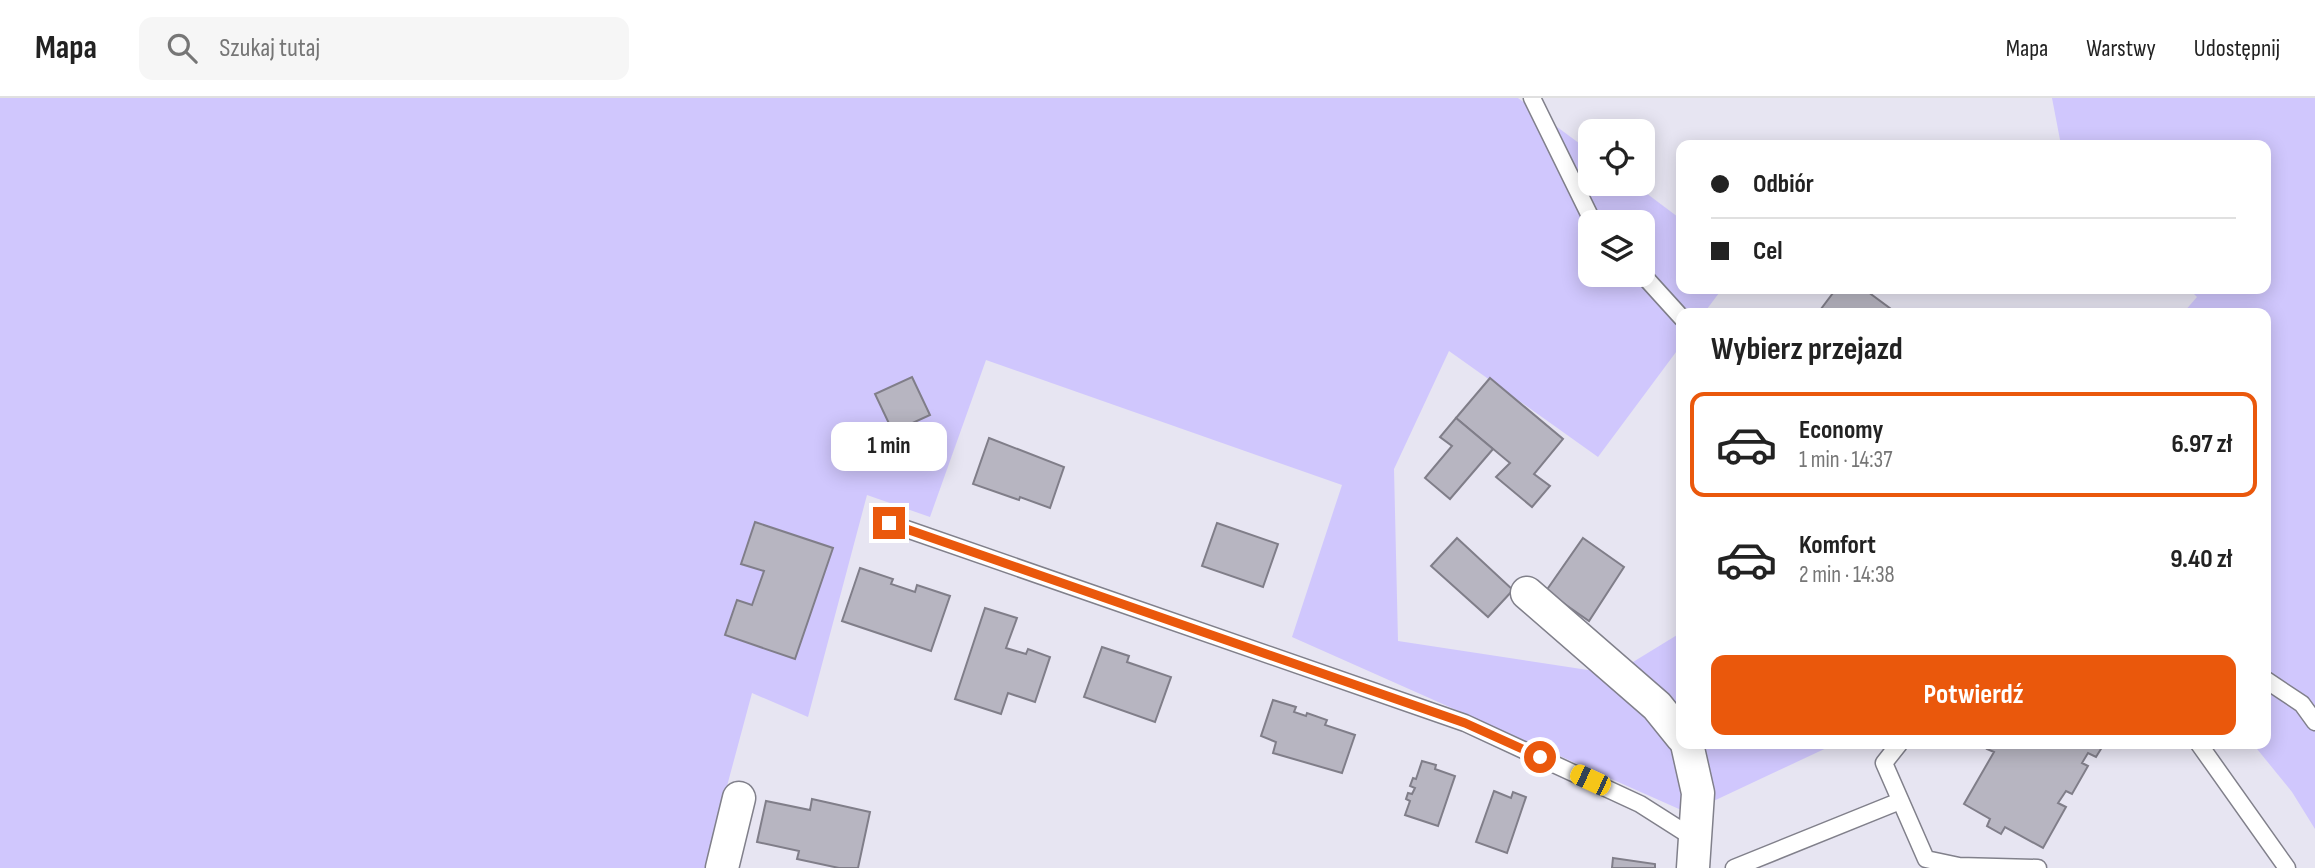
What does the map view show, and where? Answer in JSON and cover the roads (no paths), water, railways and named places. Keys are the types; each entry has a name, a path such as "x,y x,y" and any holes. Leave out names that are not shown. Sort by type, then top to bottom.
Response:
{"street":[{"path":"1527,593 1657,706 1676,730"},
{"path":"1688,749 1698,793 1694,853"},
{"path":"722,868 739,798"}],"lane":[{"path":"1532,98 1587,210"},
{"path":"1654,287 1676,311"},
{"path":"889,523 1465,723 1640,804 1694,853"},
{"path":"2271,683 2302,704 2315,722"},
{"path":"1895,749 1884,763 1924,863 2038,868"},
{"path":"2203,749 2287,868"},
{"path":"1734,868 1900,801"}]}
